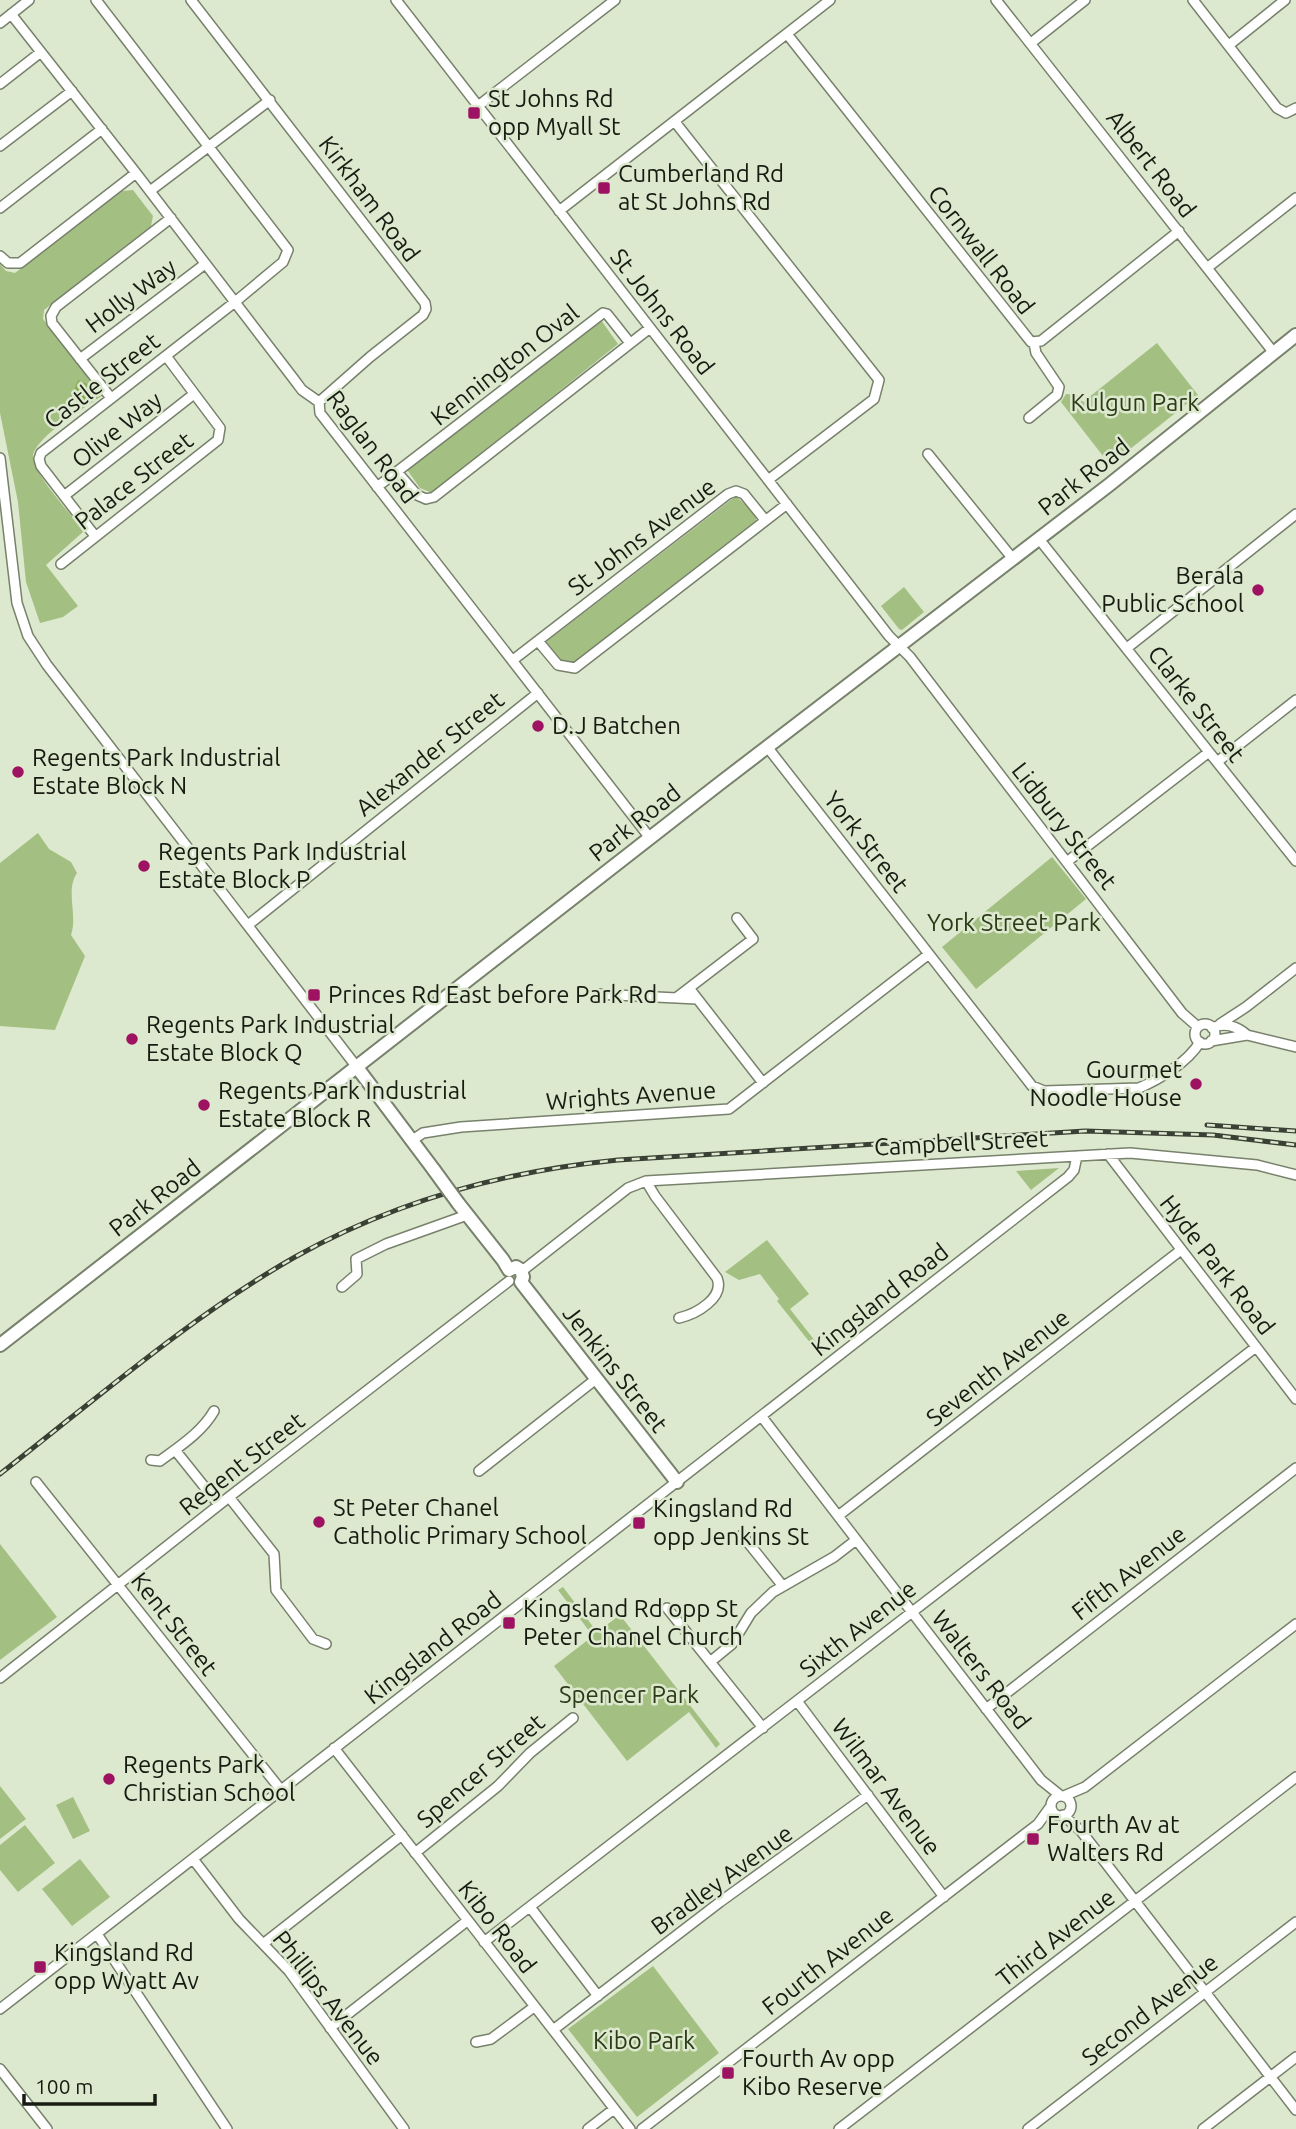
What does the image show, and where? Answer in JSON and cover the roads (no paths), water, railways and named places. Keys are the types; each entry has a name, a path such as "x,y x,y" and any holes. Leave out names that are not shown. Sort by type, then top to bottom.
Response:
{"main road":[{"name":"Park Road","path":"0,1345 356,1066 1039,539 1296,335"},
{"name":"Jenkins Street","path":"356,1066 467,1215 677,1482"}],"street":[{"path":"0,23 29,0"},
{"path":"96,0 208,146"},
{"name":"Kirkham Road","path":"191,0 425,303 423,315 343,379 319,402"},
{"path":"478,107 615,0"},
{"path":"559,211 830,0"},
{"name":"Albert Road","path":"996,0 1273,352"},
{"path":"1031,43 1085,0"},
{"path":"1193,0 1277,108 1286,113 1296,108"},
{"path":"1229,45 1285,0"},
{"name":"St Johns Road","path":"399,1 478,107 900,647"},
{"name":"Raglan Road","path":"11,14 302,390 319,402 320,413 376,487 650,838"},
{"name":"Cornwall Road","path":"787,34 1026,338 1034,343 1041,341 1179,231"},
{"path":"0,84 41,52"},
{"path":"0,146 72,91"},
{"path":"150,191 270,100"},
{"path":"675,122 879,380 874,399 768,480"},
{"path":"0,208 102,129"},
{"name":"Castle Street","path":"95,536 41,466 41,453 284,262 288,250 208,146"},
{"path":"0,256 8,263 20,263 136,173"},
{"path":"1207,268 1296,198"},
{"path":"111,398 52,323 51,316 56,307 171,218"},
{"name":"Holly Way","path":"80,359 205,264"},
{"name":"Kennington Oval","path":"376,487 603,313 607,314 630,343"},
{"path":"397,472 417,495 426,499 434,497 650,328"},
{"path":"1029,418 1057,395 1059,387 1036,353 1034,343"},
{"name":"Palace Street","path":"61,564 218,440 220,428 166,356"},
{"name":"Olive Way","path":"64,496 194,394"},
{"path":"928,454 1013,559"},
{"path":"0,458 16,592 28,636 356,1066"},
{"name":"St Johns Avenue","path":"513,660 728,494 736,491 744,494 765,520"},
{"path":"538,640 558,665 575,668 787,504"},
{"path":"1127,648 1296,514"},
{"name":"Clarke Street","path":"1039,539 1296,861"},
{"name":"Lidbury Street","path":"900,647 1182,1013 1198,1027"},
{"name":"Alexander Street","path":"248,925 538,693"},
{"path":"1217,762 1296,700"},
{"name":"York Street","path":"768,748 1028,1082 1038,1090 1139,1088 1152,1083 1182,1061 1200,1042"},
{"path":"1068,862 1209,752"},
{"path":"676,998 753,939 737,918"},
{"name":"Wrights Avenue","path":"411,1141 423,1133 461,1127 723,1111 733,1107 929,954"},
{"path":"1211,1041 1216,1026 1246,1007 1296,968"},
{"path":"689,988 763,1083"},
{"path":"596,994 697,999"},
{"path":"1244,1032 1238,1021 1246,1007"},
{"path":"1244,1032 1205,1044 1195,1036 1198,1027 1205,1024 1244,1032 1296,1047"},
{"name":"Campbell Street","path":"628,1188 646,1181 1130,1153 1257,1165 1296,1175"},
{"name":"Hyde Park Road","path":"1108,1154 1296,1399"},
{"name":"Kingsland Road","path":"0,2009 1068,1177 1074,1170 1077,1156"},
{"path":"646,1181 719,1284 717,1294 692,1315 680,1318"},
{"name":"Regent Street","path":"0,1678 628,1188"},
{"path":"342,1287 356,1274 356,1259 386,1244 467,1215"},
{"name":"Seventh Avenue","path":"838,1516 1181,1250"},
{"name":"Sixth Avenue","path":"484,1942 1256,1347"},
{"path":"479,1471 596,1379"},
{"path":"151,1460 160,1461 175,1450 207,1423 214,1411"},
{"name":"Walters Road","path":"762,1417 1041,1780 1062,1796"},
{"path":"175,1450 219,1505"},
{"name":"Fifth Avenue","path":"986,1709 1296,1468"},
{"name":"Kent Street","path":"36,1482 281,1790"},
{"path":"229,1497 274,1554 276,1590 313,1639 326,1644"},
{"path":"742,1535 782,1585"},
{"path":"710,1662 732,1644 751,1613 782,1585 834,1557 856,1540"},
{"path":"667,1608 763,1728"},
{"path":"1061,1815 1068,1813 1086,1787 1296,1624"},
{"name":"Wilmar Avenue","path":"797,1701 944,1896"},
{"name":"Spencer Street","path":"415,1853 498,1786 530,1753 573,1718"},
{"name":"Kibo Road","path":"334,1748 630,2129"},
{"name":"Third Avenue","path":"839,2129 1296,1777"},
{"name":"Walters Road","path":"1041,1780 1051,1805"},
{"path":"1086,1787 1055,1798 1051,1805 1054,1812 1081,1831 1296,2110"},
{"name":"Bradley Avenue","path":"553,2030 728,1896 868,1795"},
{"path":"1062,1796 1069,1800 1081,1831"},
{"name":"Fourth Avenue","path":"1038,1824 1051,1805"},
{"name":"Fourth Avenue","path":"642,2129 1038,1824 1061,1815"},
{"path":"263,1944 402,1835"},
{"name":"Phillips Avenue","path":"192,1859 239,1919 289,1971 404,2129"},
{"path":"530,1907 598,1996"},
{"path":"330,2028 467,1921"},
{"name":"Second Avenue","path":"1028,2129 1296,1922"},
{"path":"97,1934 227,2129"},
{"path":"476,2042 491,2039 534,2007"},
{"path":"1203,2129 1296,2057"},
{"path":"0,2069 47,2129"},
{"path":"588,2129 614,2109"}],"railway":[{"path":"1207,1125 1296,1131"},
{"path":"0,1474 181,1332 256,1280 333,1237 372,1220 411,1205 493,1181 618,1160 1085,1131 1213,1135 1296,1145"}],"place":[{"name":"St Johns Rd opp Myall St","path":"474,113"},
{"name":"Cumberland Rd at St Johns Rd","path":"604,188"},
{"name":"Berala Public School","path":"1258,590"},
{"name":"D.J Batchen","path":"538,726"},
{"name":"Regents Park Industrial Estate Block N","path":"18,772"},
{"name":"Regents Park Industrial Estate Block P","path":"144,866"},
{"name":"Princes Rd East before Park Rd","path":"314,995"},
{"name":"Regents Park Industrial Estate Block Q","path":"132,1039"},
{"name":"Gourmet Noodle House","path":"1196,1084"},
{"name":"Regents Park Industrial Estate Block R","path":"204,1105"},
{"name":"St Peter Chanel Catholic Primary School","path":"319,1522"},
{"name":"Kingsland Rd opp Jenkins St","path":"639,1523"},
{"name":"Kingsland Rd opp St Peter Chanel Church","path":"509,1623"},
{"name":"Regents Park Christian School","path":"109,1779"},
{"name":"Fourth Av at Walters Rd","path":"1033,1839"},
{"name":"Kingsland Rd opp Wyatt Av","path":"40,1967"},
{"name":"Fourth Av opp Kibo Reserve","path":"728,2073"}],"park label":[{"name":"Kulgun Park","path":"1135,403"},
{"name":"York Street Park","path":"1014,923"},
{"name":"Spencer Park","path":"629,1695"},
{"name":"Kibo Park","path":"644,2041"}]}
